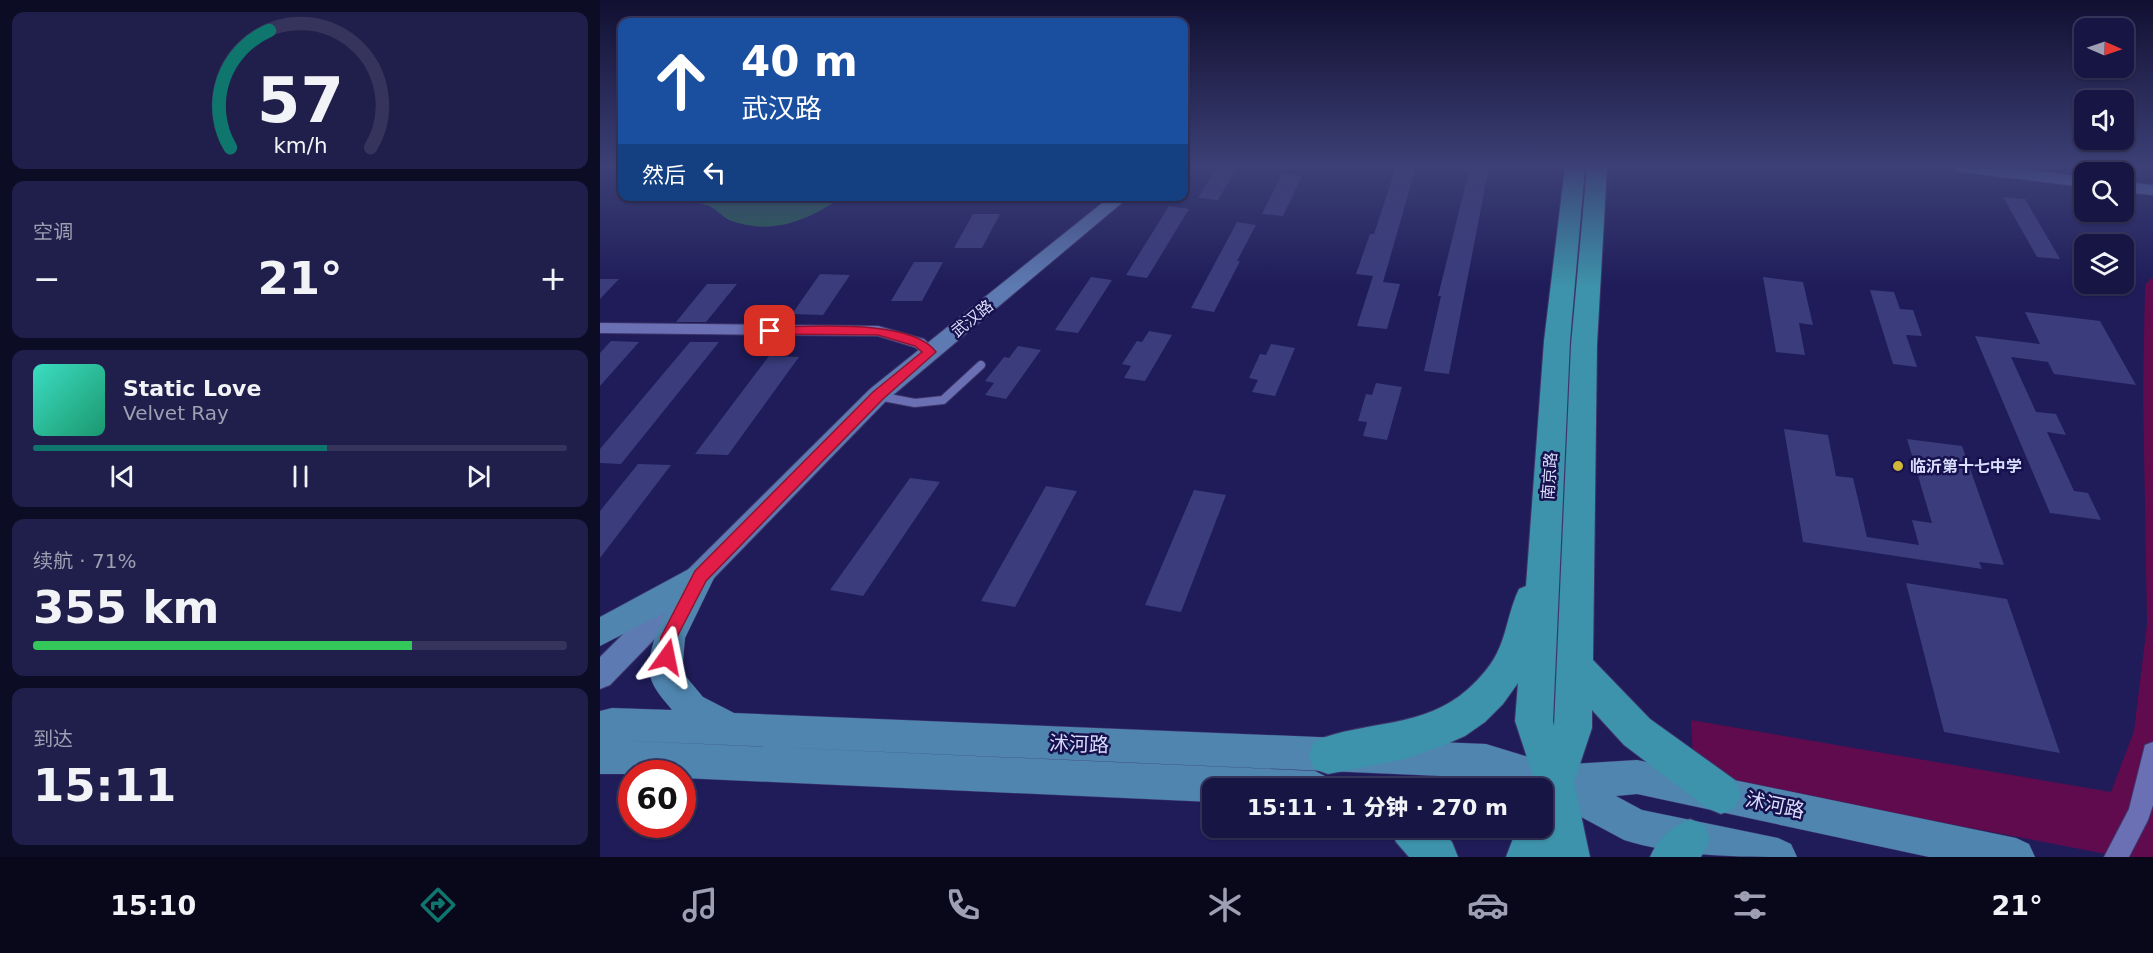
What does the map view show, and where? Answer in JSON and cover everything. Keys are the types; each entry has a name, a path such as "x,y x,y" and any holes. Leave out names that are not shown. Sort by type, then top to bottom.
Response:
{"highway":[{"name":"南京路","path":"1538,778 1534,721 1557,341 1571,207"},
{"name":"南京路","path":"1548,778 1573,728 1584,345 1594,207"},
{"path":"1328,755 1398,742 1436,732 1482,704 1508,668 1544,563"},
{"path":"1575,666 1637,732 1721,794"},
{"name":"南京路","path":"1553,824 1569,857"},
{"path":"1419,838 1437,857"},
{"path":"1527,857 1534,838"}],"main road":[{"path":"600,632 700,576"},
{"path":"700,576 669,637 666,677 691,708 733,730"},
{"name":"沭河路","path":"600,727 612,724 1486,761 1512,778"},
{"name":"沭河路","path":"600,757 1202,784"},
{"name":"沭河路","path":"1553,793 1637,777 2004,855"},
{"name":"沭河路","path":"1553,801 1637,828 1681,848 1778,857"}],"street":[{"name":"武汉路","path":"600,676 878,396 1108,207"},
{"path":"600,328 878,331 919,343 930,352"},
{"path":"2116,857 2140,812 2153,753"}],"lane":[{"path":"878,396 915,403 943,400 981,365"}],"shaded area":[{"path":"709,207 827,207 788,224 759,227 729,220"},
{"path":"2153,277 2153,857 2122,857 1731,782 1693,757 1691,720 2111,792 2134,731 2147,624 2143,391 2145,285"}],"building":[{"path":"1168,207 1189,209 1147,278 1126,275"},
{"path":"1266,207 1287,207 1283,216 1262,214"},
{"path":"1383,207 1405,207 1383,282 1400,284 1387,329 1357,326 1373,276 1356,274 1370,234 1374,234"},
{"path":"1460,207 1481,207 1449,374 1424,371 1441,296 1438,296"},
{"path":"2009,207 2030,207 2060,259 2037,257"},
{"path":"973,214 1000,214 982,248 954,248"},
{"path":"1237,222 1256,225 1214,312 1191,308"},
{"path":"914,262 943,262 922,301 891,301"},
{"path":"820,274 850,275 823,315 792,314"},
{"path":"1091,277 1112,280 1078,333 1055,330"},
{"path":"1763,277 1803,282 1813,325 1799,323 1805,355 1776,352"},
{"path":"600,279 619,279 600,299"},
{"path":"707,284 737,284 706,322 676,322"},
{"path":"1870,290 1894,292 1900,309 1913,310 1922,336 1906,335 1917,367 1893,364"},
{"path":"2025,312 2100,321 2136,385 2054,374 2048,362 2011,357 2036,412 2056,414 2066,435 2047,432 2074,491 2088,493 2101,520 2050,513 1975,336 2040,344"},
{"path":"1149,331 1172,335 1145,381 1124,378 1131,366 1122,364 1137,341 1142,342"},
{"path":"611,341 639,342 600,386 600,353"},
{"path":"690,342 719,342 621,464 600,463 600,449"},
{"path":"1271,344 1295,348 1275,396 1252,392 1258,380 1249,378 1260,354 1266,355"},
{"path":"1018,346 1041,350 1006,399 985,395 994,383 985,381 1004,357 1009,358"},
{"path":"769,356 799,357 728,455 695,454"},
{"path":"1376,383 1402,387 1387,440 1363,436 1367,422 1358,421 1366,394 1372,395"},
{"path":"1784,429 1828,435 1836,476 1853,478 1867,537 1919,545 1912,520 1932,523 1907,439 1962,446 2004,565 1979,562 1982,569 1803,542"},
{"path":"638,464 671,465 600,558 600,511"},
{"path":"910,478 940,482 863,596 830,590"},
{"path":"1046,486 1077,491 1015,607 981,601"},
{"path":"1194,490 1226,495 1181,612 1145,605"},
{"path":"1906,583 2007,599 2060,753 1944,732"}],"place":[{"name":"临沂第十七中学","path":"1898,466"}],"route":[{"path":"667,657 669,637 700,576 878,396 930,352 919,343 878,331 770,331"}]}
